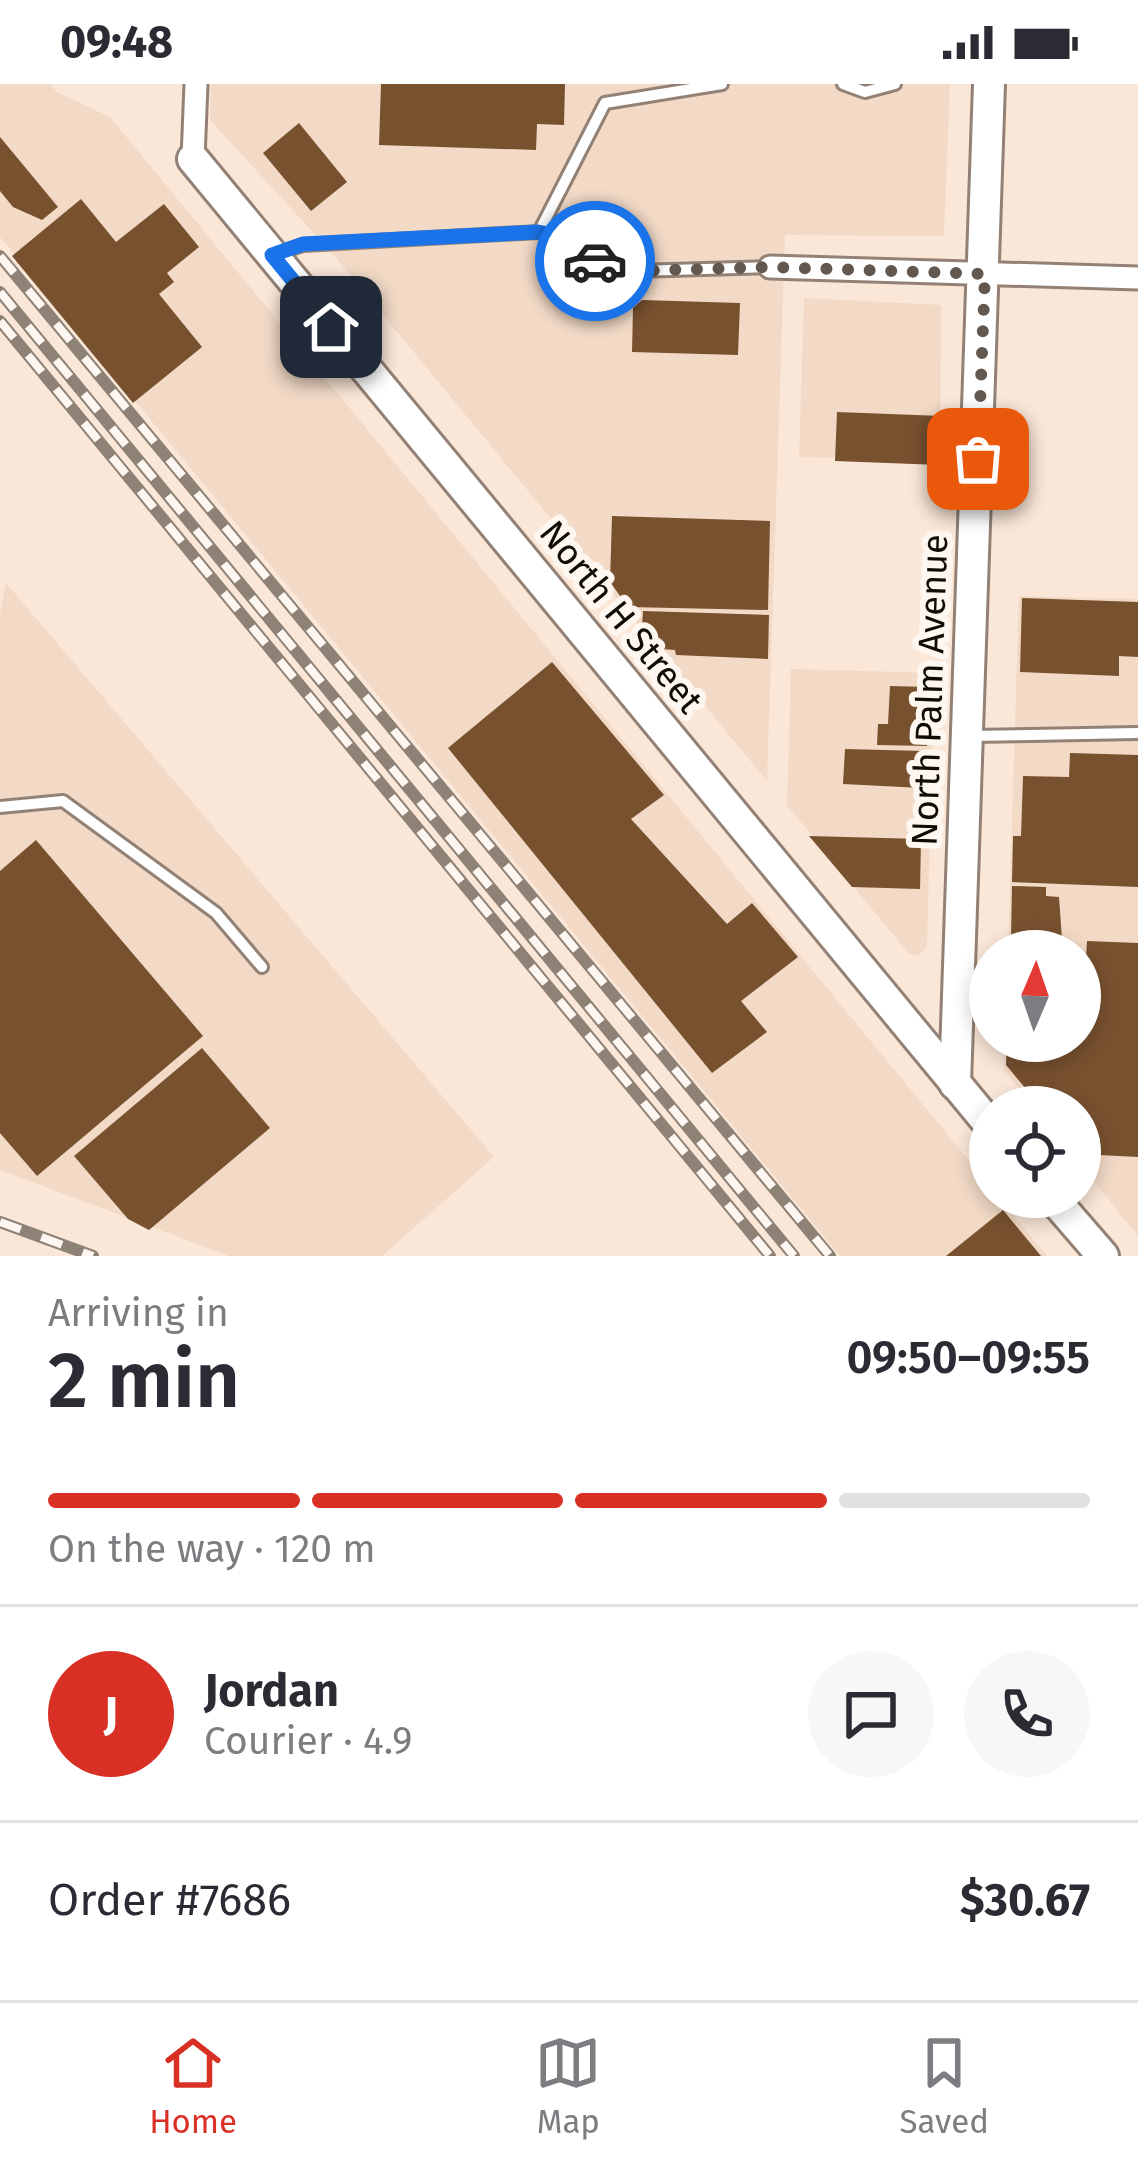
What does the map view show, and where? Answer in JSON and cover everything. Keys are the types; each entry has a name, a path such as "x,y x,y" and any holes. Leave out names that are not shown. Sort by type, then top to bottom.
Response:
{"main road":[{"name":"North Palm Avenue","path":"955,1084 989,84"},
{"name":"North H Street","path":"193,159 969,1100"},
{"path":"1070,1218 1103,1256"}],"street":[{"path":"193,159 196,84"},
{"path":"770,267 1138,278"}],"lane":[{"path":"538,232 605,103 722,84"},
{"path":"843,84 865,92 895,84"},
{"path":"272,255 303,244 538,232 582,242 602,272 770,267"},
{"path":"968,736 1138,734"},
{"path":"0,807 63,801 216,913 262,967"}],"shaded area":[{"path":"0,84 50,84 57,92 110,117 969,1160 969,1218 1016,1218 1047,1256 840,1256 0,237"},
{"path":"211,84 950,84 944,236 785,235 767,781 333,254 210,120"},
{"path":"804,298 941,305 940,460 799,457"},
{"path":"6,583 494,1157 382,1256 229,1256 0,1170 0,614"},
{"path":"1019,596 1138,599 1138,1236 1101,1190 1101,1086 1017,1086 1004,1070 1004,1062 1101,1062 1101,930 1009,930"},
{"path":"791,669 934,673 927,947 918,956 908,953 787,805"}],"building":[{"path":"381,84 565,84 564,125 537,124 536,150 379,145"},
{"path":"299,123 347,182 311,211 263,153"},
{"path":"0,137 58,207 42,220 13,207 0,191"},
{"path":"81,199 116,242 164,204 199,247 167,273 174,282 159,294 202,347 133,403 12,256"},
{"path":"642,300 740,303 738,355 632,352 633,308"},
{"path":"837,412 942,416 940,465 835,461"},
{"path":"612,516 770,521 768,610 628,607 610,582"},
{"path":"1022,598 1138,602 1138,657 1119,656 1119,676 1020,672"},
{"path":"643,611 769,615 768,659 676,655 675,650 661,649 642,626"},
{"path":"552,662 664,795 631,819 727,924 752,903 798,957 741,1001 767,1032 712,1073 448,748"},
{"path":"890,686 929,687 927,746 877,745 878,724 888,724"},
{"path":"845,749 924,751 922,788 843,784"},
{"path":"1070,753 1138,755 1138,887 1012,882 1013,836 1021,836 1023,776 1069,777"},
{"path":"809,836 921,839 920,889 852,887"},
{"path":"36,840 203,1036 37,1176 0,1133 0,871"},
{"path":"1012,886 1046,887 1046,896 1059,897 1061,930 1011,930"},
{"path":"1101,942 1138,943 1138,1157 1101,1155 1101,1086 1024,1086 1006,1065 1101,1062"},
{"path":"202,1048 270,1128 149,1230 128,1219 74,1156"},
{"path":"993,1218 1010,1218 1041,1256 946,1256"}],"railway":[{"path":"0,256 830,1256"},
{"path":"0,292 794,1256"},
{"path":"0,321 770,1256"},
{"path":"0,1222 93,1256"}],"way so far":[{"path":"595,261 602,272 770,267 985,274 978,459"}],"route":[{"path":"331,327 272,255 303,244 538,232 582,242 595,261"}]}
